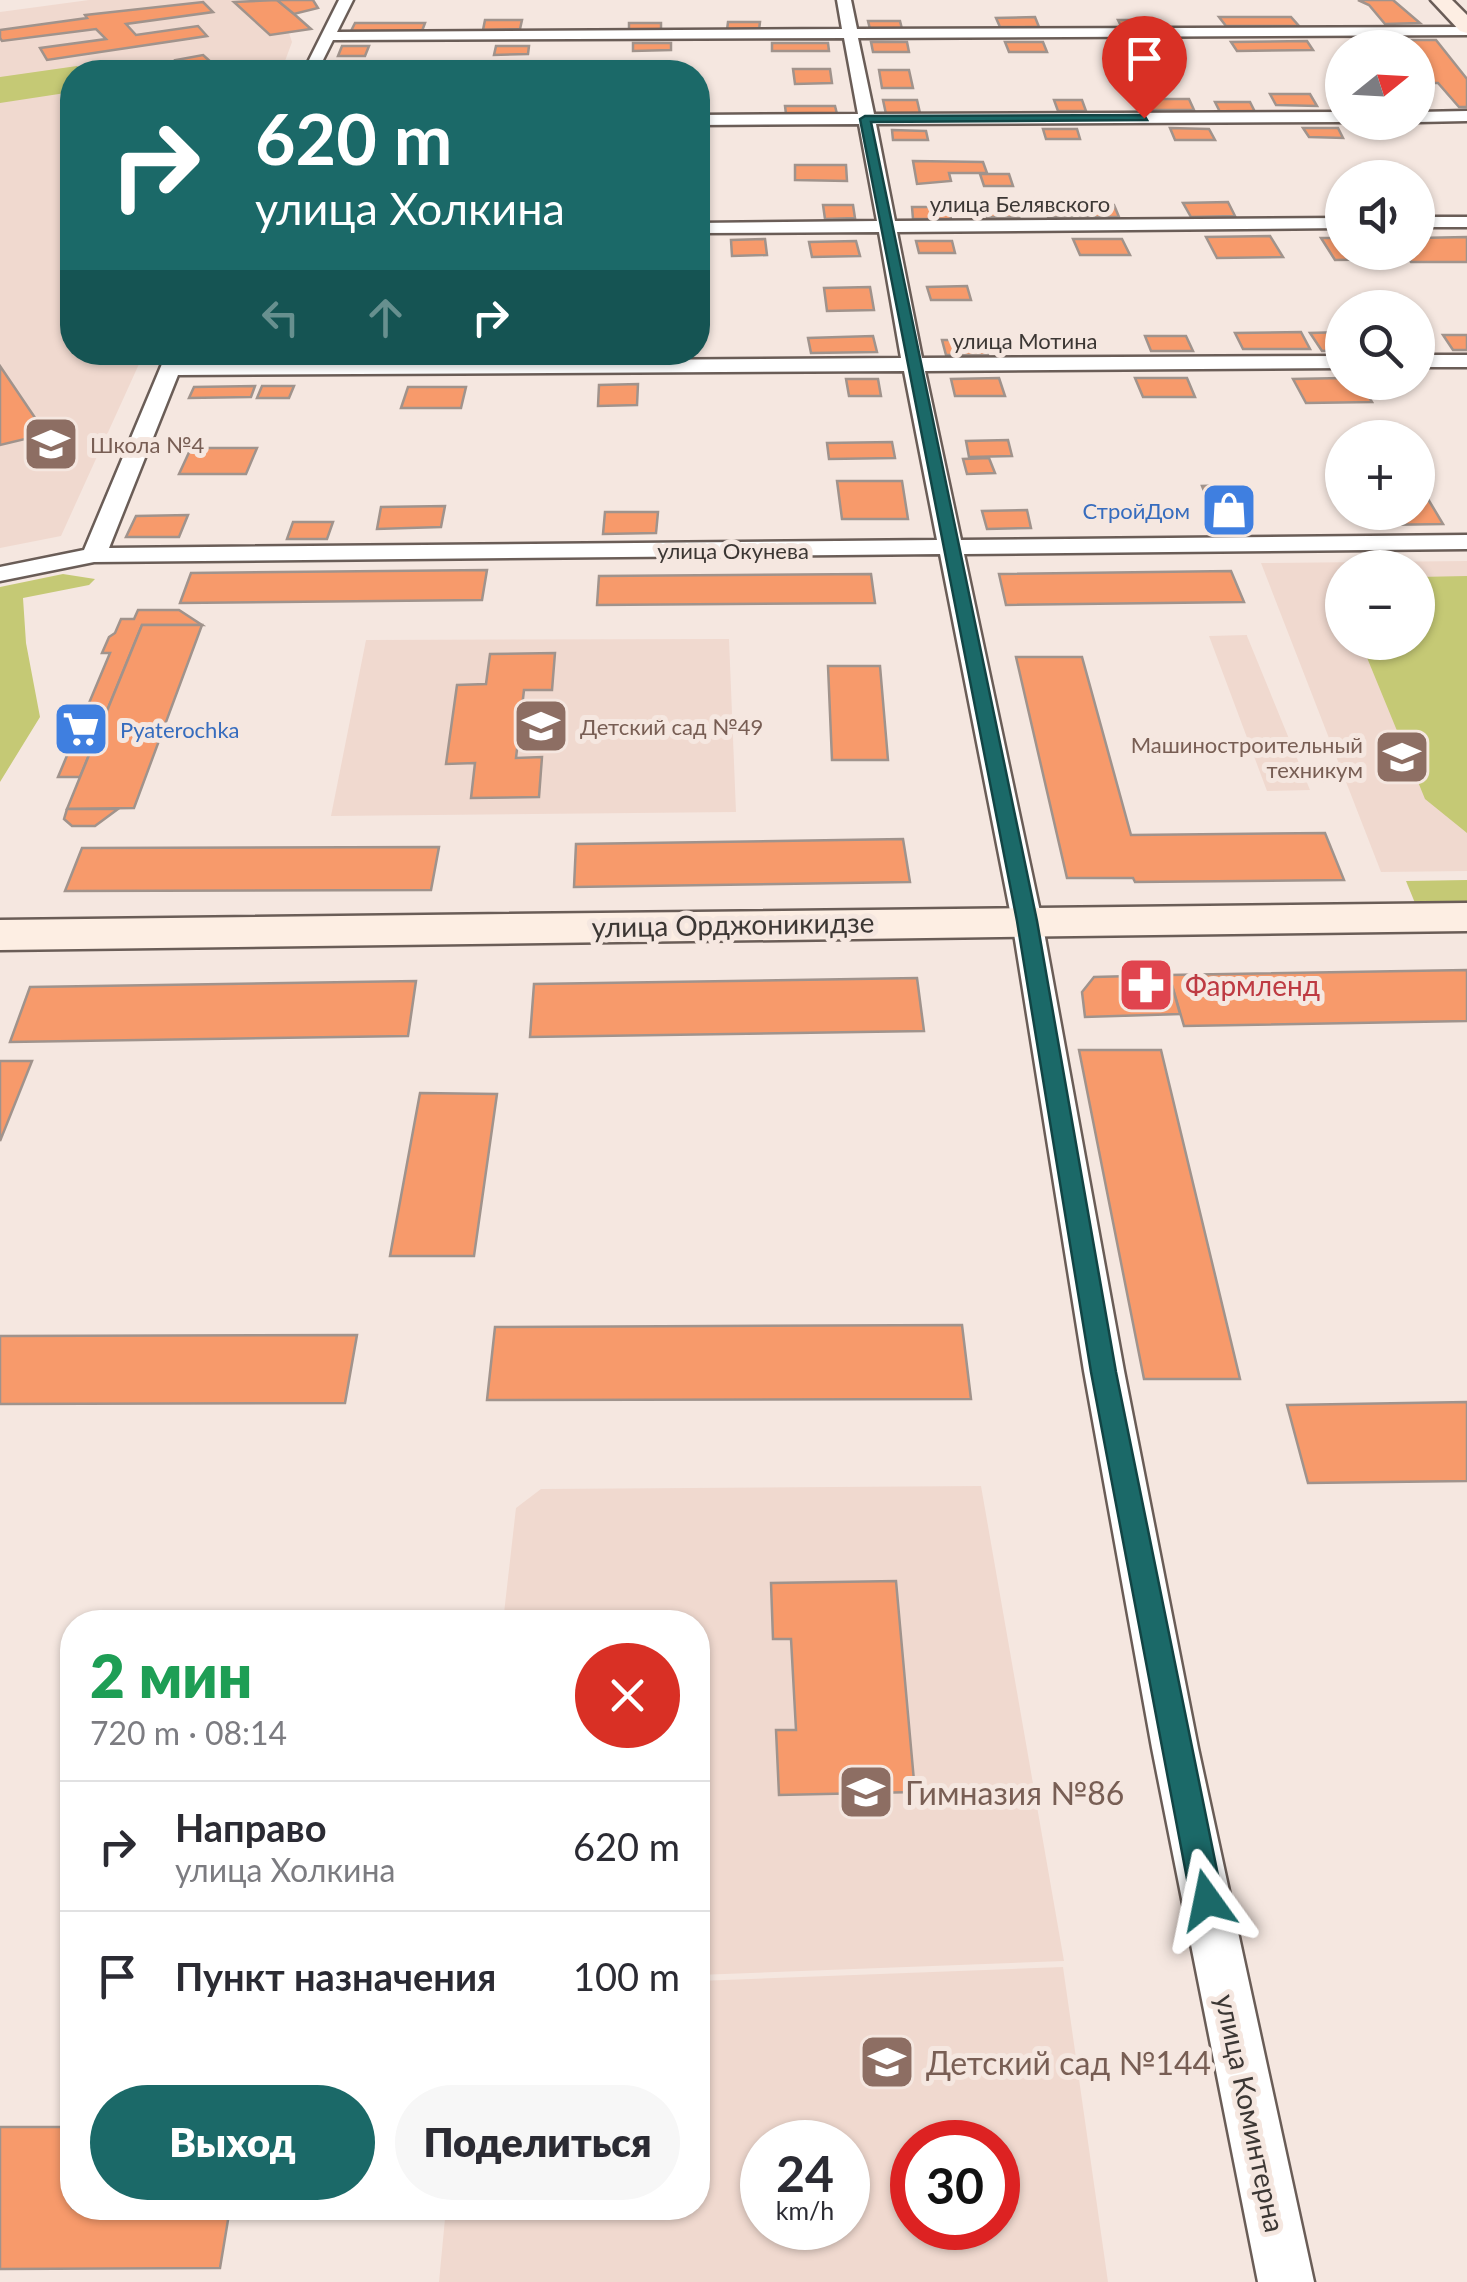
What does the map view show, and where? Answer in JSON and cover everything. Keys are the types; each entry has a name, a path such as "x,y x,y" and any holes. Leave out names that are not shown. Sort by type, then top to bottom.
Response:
{"street":[{"path":"316,60 346,0"},
{"name":"улица Коминтерна","path":"844,0 913,366 1027,921 1104,1372 1175,1748 1286,2282"},
{"path":"1440,0 1467,29"},
{"path":"328,36 1467,29"},
{"path":"1435,116 1467,116"},
{"path":"710,120 1325,117"},
{"path":"1435,222 1467,222"},
{"name":"улица Белявского","path":"710,228 1325,223"},
{"path":"1435,362 1467,361"},
{"name":"улица Мотина","path":"710,365 1325,362"},
{"path":"94,554 170,365"},
{"name":"улица Окунева","path":"0,574 94,554 1467,542"},
{"name":"улица Орджоникидзе","path":"0,935 1467,917"}],"shaded area":[{"path":"89,0 277,0 311,29 289,33 292,42 285,60 60,60 60,365 139,365 61,536 0,548 0,12"},
{"name":"Машиностроительный техникум","path":"1435,561 1467,561 1467,871 1381,872 1261,563 1325,562 1325,660 1435,660"},
{"path":"1247,635 1310,790 1267,791 1209,636"},
{"name":"Детский сад №49","path":"729,639 736,812 331,816 366,640"},
{"name":"Гимназия №86","path":"981,1486 1064,1961 710,1975 710,1610 504,1610 516,1508 541,1489"},
{"name":"Детский сад №144","path":"1063,1967 1108,2282 439,2282 445,2220 710,2220 710,1981"}],"green space":[{"path":"60,68 60,94 0,103 0,77"},
{"path":"63,574 95,579 89,585 23,598 26,643 40,717 0,782 0,587"},
{"path":"1467,576 1467,833 1425,799 1368,660 1435,660 1435,577"},
{"path":"1467,880 1467,902 1415,903 1406,881"}],"building":[{"path":"277,0 311,29 270,35 234,2"},
{"path":"277,0 313,0 318,8 294,14"},
{"path":"1358,0 1393,0 1420,23 1385,24 1369,5"},
{"path":"203,2 213,12 126,24 136,35 198,26 207,36 47,60 40,48 106,39 96,29 2,41 0,38 0,30 87,18 85,15"},
{"path":"1035,17 1039,27 1000,27 996,18"},
{"path":"1219,17 1291,17 1299,26 1226,26"},
{"path":"485,20 522,20 520,29 483,30"},
{"path":"1118,20 1150,20 1155,28 1122,28"},
{"path":"868,21 900,21 902,29 870,29"},
{"path":"728,22 760,22 759,30 727,30"},
{"path":"355,23 425,23 422,31 351,31"},
{"path":"629,23 661,23 661,31 629,31"},
{"path":"1435,40 1467,79 1467,107 1459,107 1438,83"},
{"path":"1307,41 1313,50 1237,51 1231,42"},
{"path":"871,42 907,42 909,52 873,52"},
{"path":"1005,42 1043,42 1047,52 1009,52"},
{"path":"1114,42 1152,42 1157,52 1118,52"},
{"path":"633,43 671,43 671,50 633,51"},
{"path":"772,43 828,43 829,51 772,51"},
{"path":"342,46 369,46 365,56 338,56"},
{"path":"496,46 529,46 528,54 494,55"},
{"path":"203,55 209,60 176,60"},
{"path":"793,69 830,69 832,83 795,84"},
{"path":"879,70 909,70 913,88 882,88"},
{"path":"1270,94 1310,94 1317,106 1276,105"},
{"path":"1148,99 1189,99 1194,110 1153,110"},
{"path":"883,100 917,100 920,113 886,114"},
{"path":"1054,100 1082,100 1086,111 1058,111"},
{"path":"1215,102 1250,102 1255,112 1220,112"},
{"path":"785,106 835,106 837,114 786,114"},
{"path":"1170,128 1209,129 1215,140 1175,140"},
{"path":"1303,128 1325,128 1325,137 1309,137"},
{"path":"1043,129 1077,129 1080,139 1046,139"},
{"path":"892,130 926,131 928,140 893,140"},
{"path":"913,161 983,162 987,173 949,173 951,181 917,184"},
{"path":"795,165 846,165 847,181 795,180"},
{"path":"980,174 1009,174 1013,186 984,186"},
{"path":"1228,202 1235,216 1191,217 1183,203"},
{"path":"984,203 1014,203 1019,217 987,217"},
{"path":"823,205 853,205 855,218 825,219"},
{"path":"1114,205 1119,217 1048,217 1044,206"},
{"path":"912,207 949,207 951,219 913,219"},
{"path":"1270,236 1283,257 1217,258 1206,237"},
{"path":"1467,237 1467,262 1435,262 1435,238"},
{"path":"765,239 767,255 732,256 731,240"},
{"path":"1073,239 1122,239 1130,255 1080,255"},
{"path":"856,241 860,256 812,257 809,242"},
{"path":"916,241 952,241 955,253 919,253"},
{"path":"967,286 971,300 931,300 927,287"},
{"path":"870,287 874,310 827,311 824,288"},
{"path":"1301,332 1310,349 1243,349 1235,333"},
{"path":"1310,333 1325,333 1325,351 1322,351"},
{"path":"1443,335 1467,335 1467,350 1453,350"},
{"path":"873,336 877,352 811,353 808,338"},
{"path":"1145,336 1186,336 1193,351 1151,351"},
{"path":"942,340 984,340 988,355 946,355"},
{"name":"Школа №4","path":"0,366 46,434 0,445"},
{"path":"999,378 1005,396 955,396 951,379"},
{"path":"1135,378 1187,378 1195,397 1143,397"},
{"path":"1325,378 1325,400 1372,402 1306,403 1293,379"},
{"path":"846,379 878,379 881,396 849,396"},
{"path":"638,384 637,405 598,406 599,385"},
{"path":"255,386 251,397 189,398 194,387"},
{"path":"262,386 294,386 289,398 257,398"},
{"path":"408,387 466,387 461,408 401,408"},
{"path":"1008,440 1012,456 969,457 966,441"},
{"path":"892,442 895,458 829,459 827,443"},
{"path":"191,448 257,448 246,474 179,474"},
{"path":"989,458 995,473 967,474 963,459"},
{"path":"837,481 902,481 908,519 842,519"},
{"path":"1233,485 1251,525 1218,525 1202,486"},
{"path":"445,506 441,527 377,529 381,507"},
{"path":"1027,510 1031,528 987,529 982,511"},
{"path":"605,512 658,512 656,533 603,534"},
{"path":"188,515 179,537 126,537 136,516"},
{"path":"293,522 333,522 327,539 287,539"},
{"path":"487,570 482,600 180,603 191,573"},
{"path":"1231,571 1244,602 1006,605 999,574"},
{"path":"871,574 875,603 597,605 599,576"},
{"path":"138,610 179,610 202,625 142,625 80,777 58,777 110,653 102,653 109,637 121,619 134,619"},
{"path":"142,625 202,625 134,808 67,809"},
{"path":"555,653 552,690 524,690 516,758 542,757 539,797 471,798 475,763 446,764 457,685 486,684 490,654"},
{"path":"1016,657 1082,657 1131,835 1325,833 1344,880 1135,882 1133,878 1067,878"},
{"path":"828,666 880,666 888,760 832,760"},
{"path":"67,809 118,809 95,826 72,826 64,819"},
{"path":"903,839 910,882 574,887 576,844"},
{"path":"439,847 431,890 65,891 82,848"},
{"path":"1467,970 1467,1021 1184,1026 1169,975"},
{"path":"1169,975 1180,1014 1085,1017 1082,992 1094,977"},
{"path":"917,978 924,1031 530,1037 534,984"},
{"path":"416,981 408,1036 10,1042 30,987"},
{"path":"1079,1050 1161,1050 1240,1379 1144,1379"},
{"path":"0,1061 32,1061 0,1141"},
{"path":"420,1093 497,1094 474,1256 390,1256"},
{"path":"962,1325 971,1399 487,1400 495,1327"},
{"path":"357,1335 345,1403 0,1404 0,1336"},
{"path":"1467,1402 1467,1481 1308,1483 1287,1405"},
{"path":"896,1581 915,1792 779,1795 776,1730 796,1730 791,1639 773,1639 771,1583"},
{"path":"0,2127 60,2127 60,2220 228,2220 220,2268 0,2269"}],"place":[{"name":"Школа №4","path":"51,444"},
{"name":"СтройДом","path":"1229,510"},
{"name":"Детский сад №49","path":"541,726"},
{"name":"Pyaterochka","path":"81,729"},
{"name":"Машиностроительный техникум","path":"1402,757"},
{"name":"Фармленд","path":"1146,985"},
{"name":"Гимназия №86","path":"866,1792"},
{"name":"Детский сад №144","path":"887,2062"}],"route":[{"path":"1144,118 865,119 1027,921 1104,1372 1207,1900"}]}
